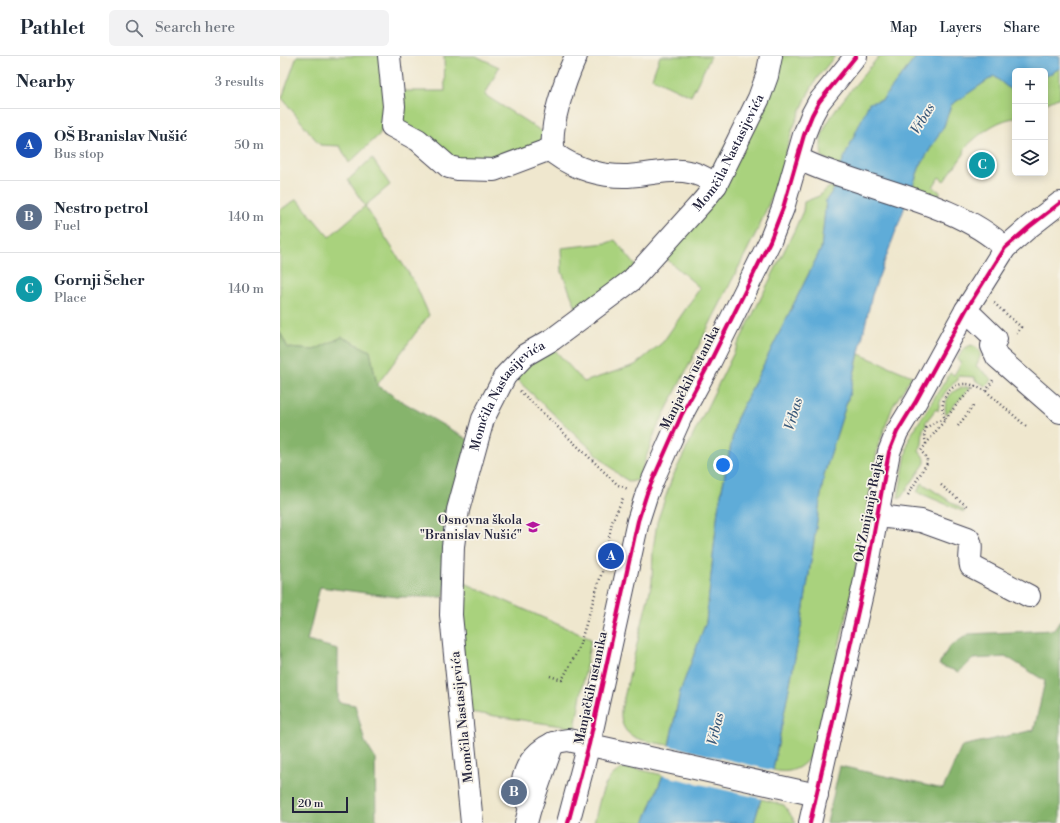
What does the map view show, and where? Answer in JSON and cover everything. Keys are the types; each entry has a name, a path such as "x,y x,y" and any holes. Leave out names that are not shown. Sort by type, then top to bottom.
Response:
{"street":[{"path":"389,56 394,106 392,126 418,140 449,167 476,171 494,170 553,148"},
{"path":"576,56 568,74 559,103 552,138 555,154 561,159 589,171 612,176 628,176 688,170 703,176 716,185"},
{"name":"Momčila Nastasijevića","path":"472,823 451,615 453,546 458,510 483,418 505,376 525,355 553,339 632,280 716,185 759,98 768,76 771,56"},
{"name":"Manjačkih ustanika","path":"568,823 589,744 636,528 646,493 682,414 709,364 770,241 783,208 804,135 819,102 856,56"},
{"path":"798,158 833,173 936,208 984,231 1006,248"},
{"name":"Od Zmijanja Rajka","path":"810,823 865,580 889,452 897,432 916,401 966,310 1006,248 1029,227 1060,204"},
{"path":"966,310 996,339 992,343 993,350 1003,364 1060,412"},
{"path":"879,508 887,517 921,521 968,538 972,546 970,558 971,566 1029,596"},
{"path":"528,815 553,743 568,740 817,795"}],"path":[{"path":"986,391 1003,364"},
{"path":"505,376 618,485 630,489 619,503 612,522 602,572 578,650 562,680 550,676"},
{"path":"944,419 941,408 942,403 952,389 961,384 975,386 986,391 1026,427"},
{"path":"908,495 927,463 927,458 921,450 944,419 975,386"},
{"path":"958,426 974,405"},
{"path":"926,444 924,434 926,428 935,422 944,419"},
{"path":"941,485 968,507"}],"green space":[{"path":"297,56 380,56 388,115 379,135 349,163 340,146 320,145 282,98"},
{"path":"444,56 476,56 499,67 485,95 546,134 544,143 494,164 462,164 401,126 400,91 445,91"},
{"path":"660,56 711,56 691,96 652,78"},
{"path":"778,56 835,56 817,78 809,92 793,128 777,184 758,229 655,432 638,480 630,482 619,475 514,377 552,347 584,382 635,365 663,342 700,288 662,255"},
{"path":"879,56 917,56 882,100 840,167 822,157 821,142 823,132 827,123 840,104"},
{"path":"1060,68 1060,97 1048,103 1048,75"},
{"path":"994,76 1012,91 1012,118 994,125 965,148 964,154 944,181 939,177 933,187 940,192 938,200 911,191 920,166 944,126 951,105"},
{"path":"372,158 390,185 365,206 348,180"},
{"path":"837,185 826,200 821,249 736,420 718,509 706,622 680,692 669,745 635,738 624,728 621,710 652,582 653,550 657,522 672,478 794,231 803,211 804,202 819,196 828,188"},
{"path":"297,199 329,237 365,206 415,283 429,315 377,385 370,351 342,337 314,350 288,348 280,332 280,210"},
{"path":"615,240 637,267 578,313 562,272 561,248 607,243"},
{"path":"280,332 288,348 314,350 342,337 370,351 377,385 398,399 469,440 444,597 397,597 320,587 307,641 338,649 338,702 355,705 365,742 375,758 376,820 388,823 280,823"},
{"path":"971,345 980,351 980,356 976,366 992,379 986,386 975,380 975,377 958,376 958,380 947,390 940,401 938,411 936,409 925,423 927,424 923,429 922,444 919,451 925,459 925,463 900,499 898,498 909,438 950,373 954,375 961,363 957,360 963,349"},
{"path":"859,354 912,376 893,406 878,446 849,604 814,751 802,765 797,768 786,771 773,770 801,627 824,475 850,392"},
{"path":"966,387 971,387 946,414 945,409 947,400 953,392"},
{"path":"922,483 965,511 964,512 917,492"},
{"path":"456,579 591,639 575,728 469,712"},
{"path":"1060,621 1060,823 827,823 840,766 943,789 962,746 1034,730 1045,681 1007,657 973,659 959,672 939,665 949,647 969,634 1054,630"},
{"path":"628,767 663,775 644,823 594,823 607,782 619,770"},
{"path":"761,799 784,805 796,823 754,823"}],"water":[{"name":"Vrbas","path":"917,56 1060,56 1060,68 1048,75 1048,68 1012,68 1012,91 994,76 951,105 944,126 920,166 872,295 850,392 824,475 801,627 773,770 761,799 754,823 644,823 663,775 680,692 706,622 718,509 736,420 821,249 826,200 837,185 840,167 869,103 882,100"}],"pier":[{"path":"667,745 775,771 763,799 661,775"}],"cycle path":[{"path":"568,823 589,744 638,521 647,493 682,414 709,364 770,241 783,208 804,135 812,115 819,102 856,56"},
{"path":"810,823 865,580 889,452 897,432 916,401 966,310 1005,248 1060,203"}],"place":[{"name":"Gornji Šeher","path":"982,165"},
{"name":"Osnovna škola \"Branislav Nušić\"","path":"533,527"},
{"name":"OŠ Branislav Nušić","path":"611,556"},
{"name":"Nestro petrol","path":"514,792"}]}
